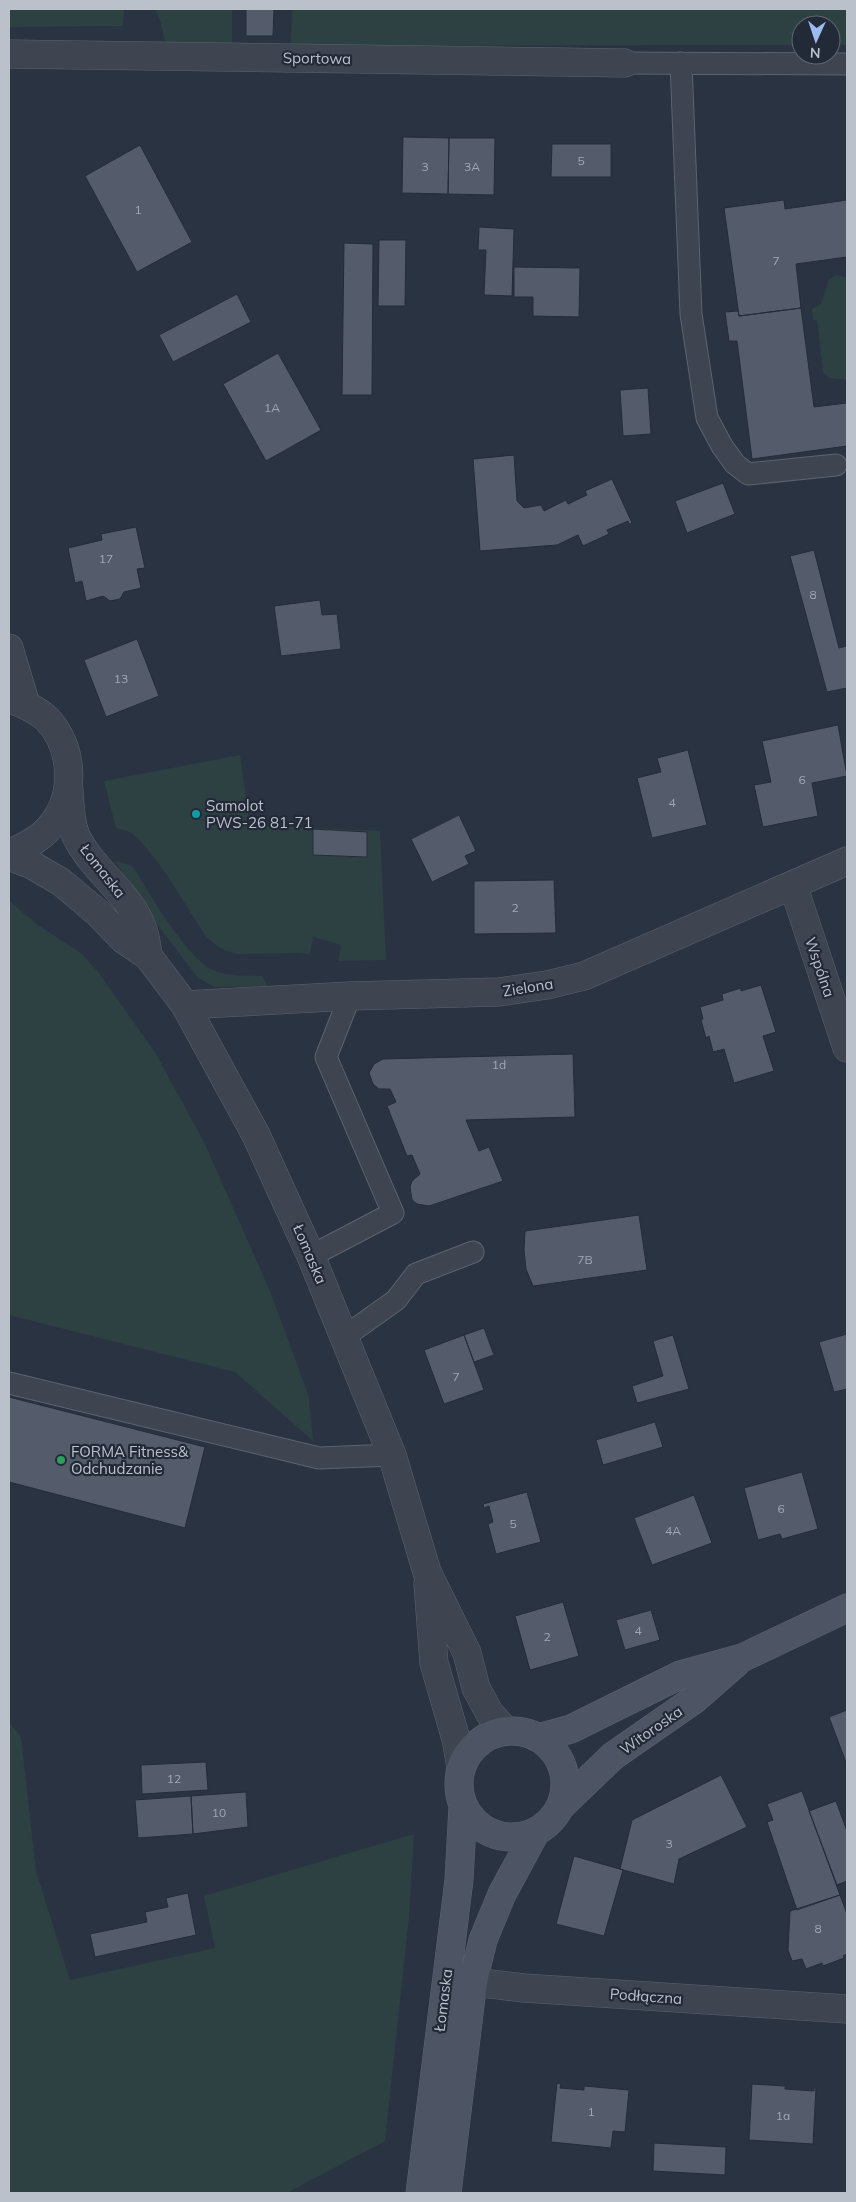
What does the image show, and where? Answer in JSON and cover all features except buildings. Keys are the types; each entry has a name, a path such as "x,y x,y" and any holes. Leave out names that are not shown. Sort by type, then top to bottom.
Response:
{"main road":[{"name":"Witoroska","path":"538,1738 571,1729 680,1675 742,1658 847,1608"},
{"name":"Witoroska","path":"462,1806 480,1827 492,1834 507,1838 522,1837 535,1833 551,1821 562,1804 613,1756 695,1699 742,1658"},
{"path":"462,1806 458,1780 466,1756 478,1743 494,1734 506,1731 517,1731 538,1738 555,1752 564,1772 565,1794 562,1804"},
{"name":"Łomaska","path":"420,2193 445,1978 459,1880 462,1806"},
{"name":"Witoroska","path":"473,1981 483,1940 496,1909 535,1833"},
{"name":"Łomaska","path":"447,2193 473,1981"}],"street":[{"name":"Sportowa","path":"9,54 625,63"},
{"name":"Łomaska","path":"9,648 15,705 46,718 60,737 68,759 70,814 76,835 87,854 128,902 143,930 148,956"},
{"name":"Łomaska","path":"9,855 26,846 51,826 63,806 69,783"},
{"name":"Łomaska","path":"9,855 32,865 61,882 98,913 123,939 148,956 185,1005 256,1135 311,1256 392,1455 427,1572 467,1653 476,1688 490,1714 506,1731"},
{"name":"Zielona","path":"185,1005 350,996 499,992 547,985 584,976 847,861"},
{"name":"Wspólna","path":"792,885 847,1048"},
{"name":"Łomaska","path":"427,1572 434,1663 456,1738 461,1768"},
{"name":"Podłączna","path":"445,1978 524,1988 847,2008"}],"lane":[{"path":"625,63 847,64"},
{"path":"682,64 691,314 707,418 722,446 735,464 748,474 836,465"},
{"path":"311,1256 393,1213 326,1057 350,996"},
{"path":"344,1337 396,1300 416,1274 473,1252"},
{"path":"9,1383 319,1458 392,1455"}],"green space":[{"path":"9,9 124,9 123,26 9,27"},
{"path":"154,9 232,9 232,45 166,45 160,21"},
{"path":"292,9 847,9 847,45 841,45 841,15 791,15 791,45 291,46"},
{"path":"837,275 847,278 847,380 829,378 823,372 817,320 813,320 812,309 821,304 829,279"},
{"path":"240,755 250,825 380,831 386,960 338,961 341,945 313,937 310,954 237,954 224,950 206,936 162,869 143,844 132,834 116,828 104,781"},
{"path":"115,861 130,865 135,870 170,925 192,953 203,963 213,970 225,974 262,976 268,986 215,987 198,978 144,907"},
{"path":"9,901 38,925 82,954 99,973 156,1054 204,1142 270,1291 309,1397 313,1441 235,1372 9,1315"},
{"path":"9,1722 21,1737 36,1871 70,1980 215,1948 204,1896 414,1834 409,1917 385,2141 287,2193 9,2193"}],"place":[{"name":"Samolot PWS-26 81-71","path":"196,814"},
{"name":"FORMA Fitness& Odchudzanie","path":"61,1460"}]}
